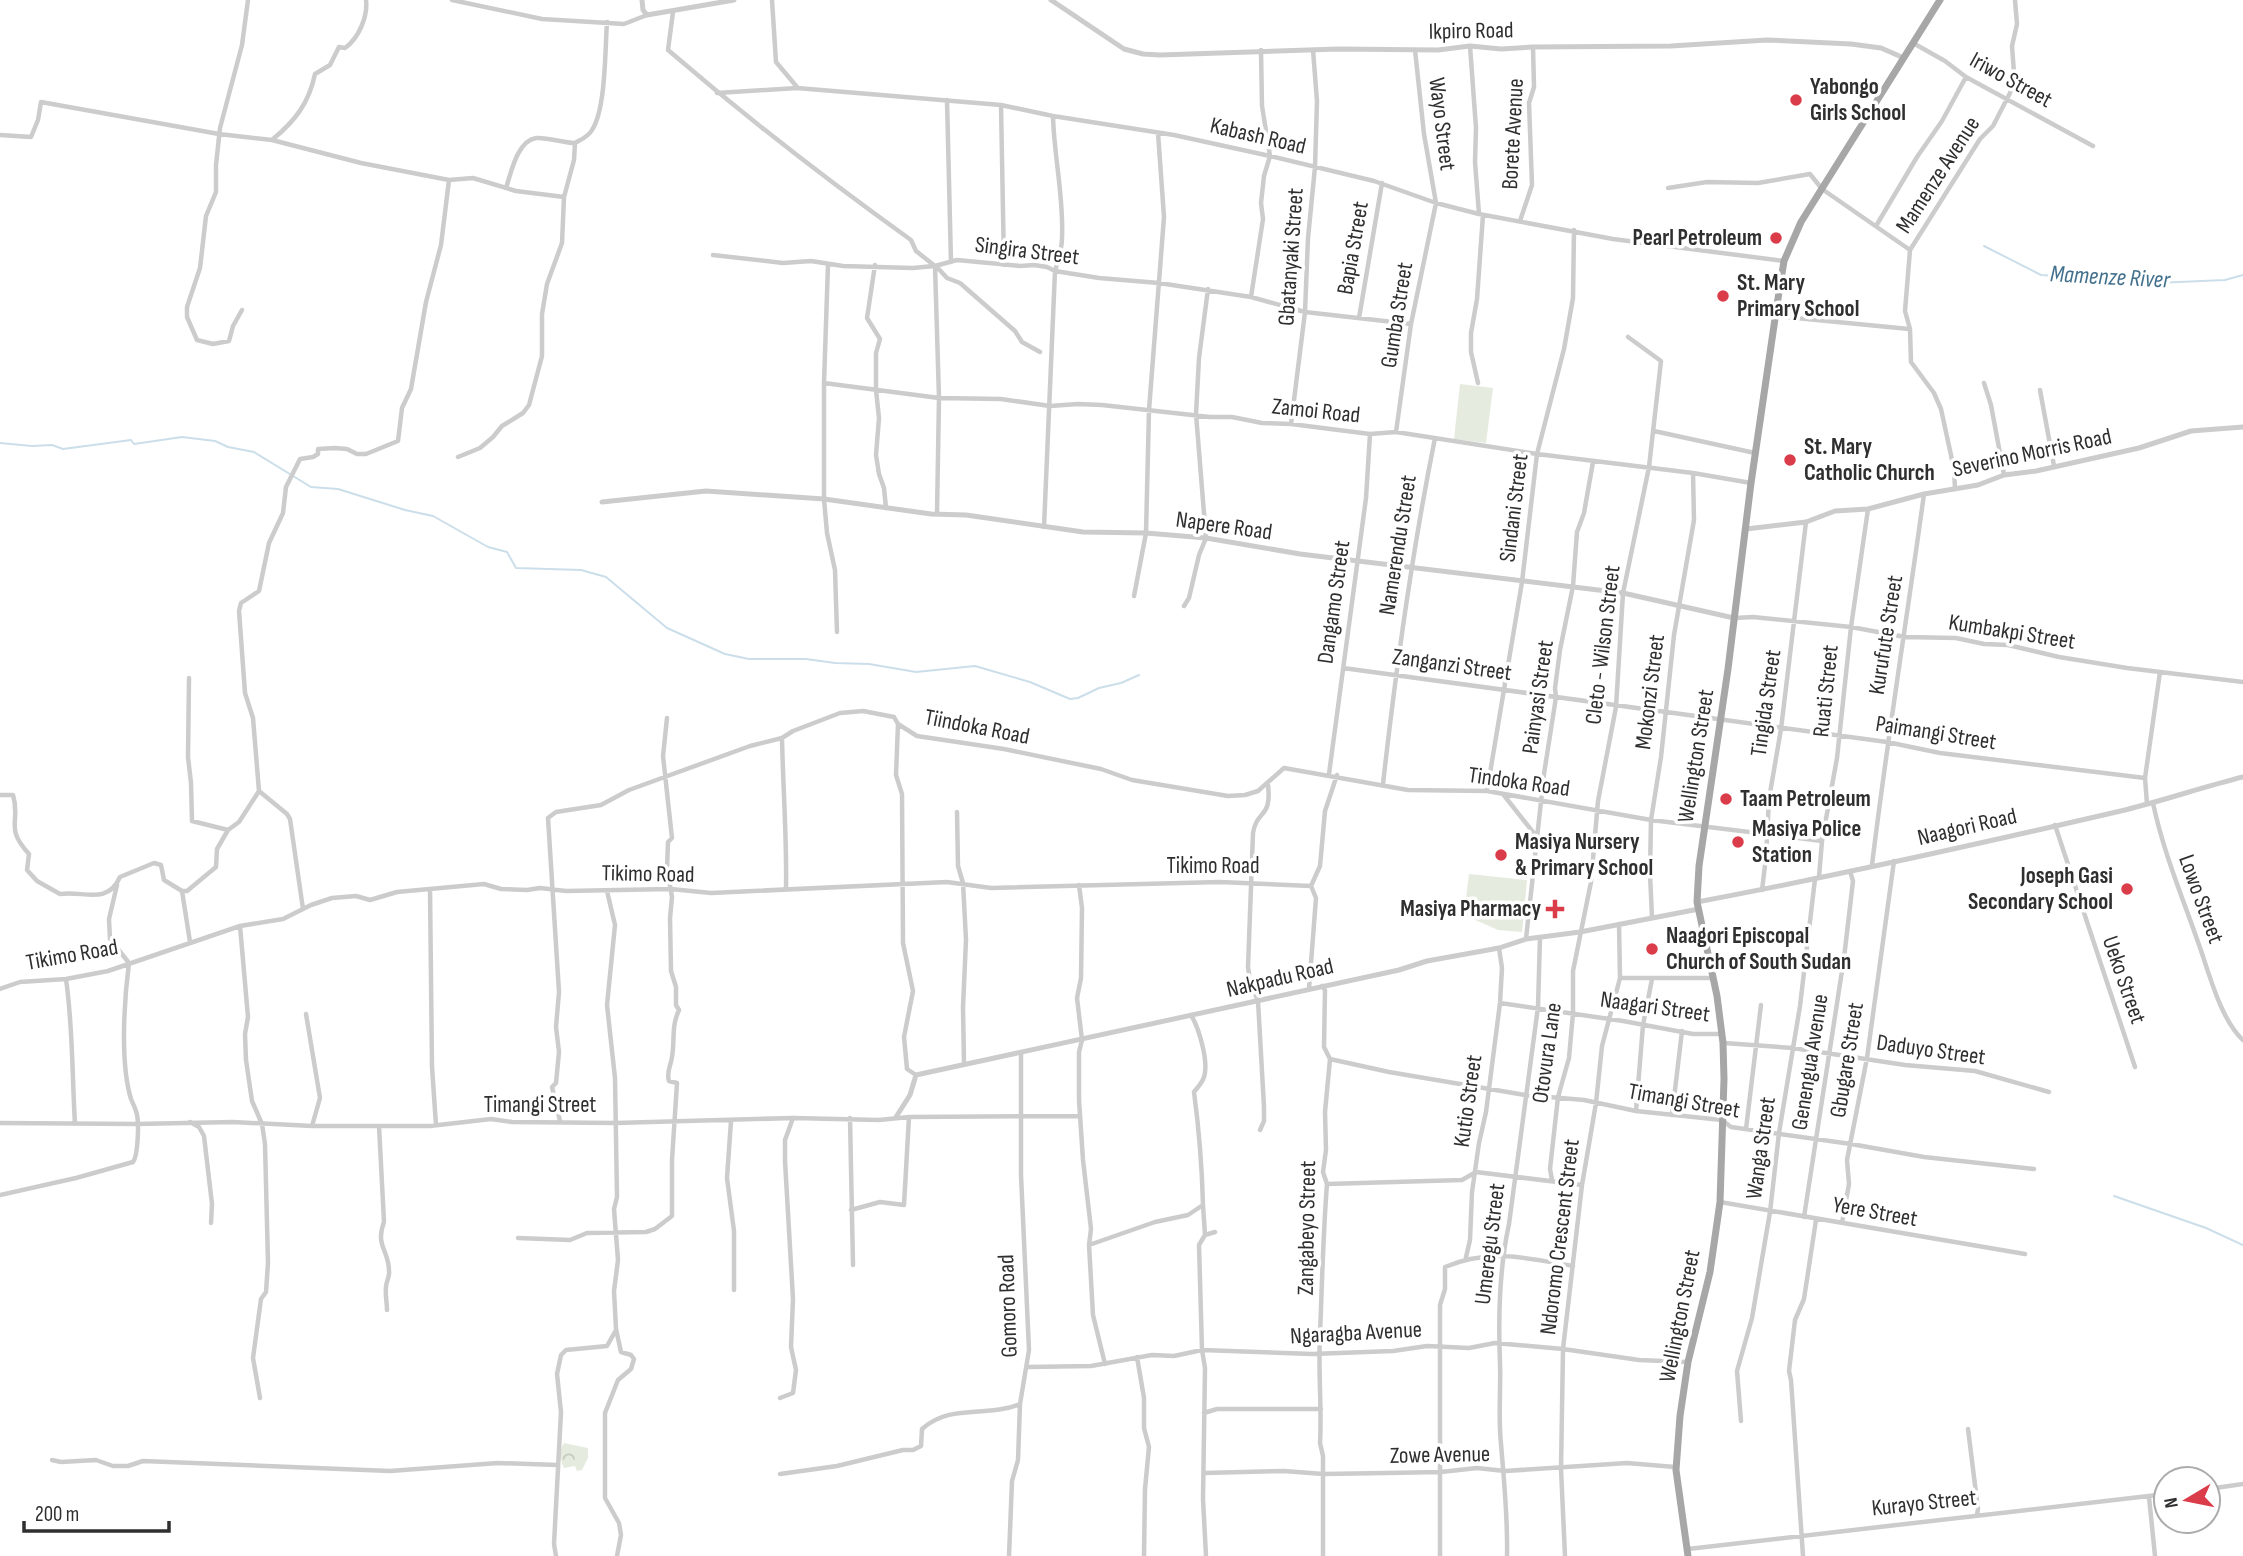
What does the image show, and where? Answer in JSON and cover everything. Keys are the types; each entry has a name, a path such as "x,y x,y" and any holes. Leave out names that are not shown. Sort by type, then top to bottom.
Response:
{"main road":[{"name":"Wellington Street","path":"1687,1553 1676,1467 1680,1416 1688,1362 1707,1289 1720,1202 1722,1120 1722,1039 1698,905 1699,866 1775,316 1784,261 1801,222 1940,0"}],"street":[{"path":"242,310 233,326 229,341 212,344 197,340 187,317 187,307 200,268 206,216 216,192 219,134 242,45 248,0"},
{"path":"272,140 291,125 309,96 315,74 330,65 339,47 345,48 353,42 367,9 366,0"},
{"path":"452,0 542,19 624,23 647,15 734,0"},
{"path":"642,0 643,10 647,15"},
{"path":"772,0 776,62 797,88"},
{"name":"Ikpiro Road","path":"1051,0 1124,49 1143,54 1261,50 1415,50 1470,46 1501,49 1671,46 1767,40 1851,44 1881,48 1904,58"},
{"name":"Mamenze Avenue","path":"1955,489 1954,469 1941,408 1934,393 1911,362 1910,329 1905,311 1910,250 1980,139 1993,126 2006,99 2014,73 2012,46 2017,24 2015,0"},
{"path":"673,12 668,50 718,93 911,240 922,258 947,278 960,283 1015,331 1022,342 1040,352"},
{"path":"506,188 518,155 527,142 537,138 575,143 594,128 601,109 607,22"},
{"name":"Iriwo Street","path":"1913,43 1945,61 1966,77 2093,146"},
{"path":"1470,46 1476,128 1475,162 1481,214 1477,299 1471,333 1471,352 1478,383"},
{"name":"Borete Avenue","path":"1520,221 1532,185 1529,103 1534,87 1533,47"},
{"path":"1251,297 1263,219 1261,203 1264,176 1270,156 1262,106 1261,50"},
{"name":"Gbatanyaki Street","path":"1291,424 1305,312 1315,167 1317,101 1313,50"},
{"name":"Wayo Street","path":"1415,50 1423,134 1436,203"},
{"path":"1876,226 1942,121 1966,77"},
{"name":"Kabash Road","path":"718,93 797,88 1001,105 1158,132 1270,156 1382,183 1436,203 1481,214 1613,239 1784,261"},
{"path":"947,100 951,262"},
{"path":"0,135 31,137 41,102 219,134 272,140 361,163 449,180 473,178 506,188 564,197"},
{"path":"1001,105 1004,265"},
{"path":"1044,527 1055,271 1062,240 1060,183 1054,147 1053,116"},
{"path":"1134,596 1146,533 1149,410 1164,217 1158,132"},
{"path":"458,457 480,448 529,405 541,356 542,314 547,284 562,243 564,197 574,160 575,143"},
{"path":"1668,188 1707,182 1758,183 1810,174 1822,189 1910,250"},
{"path":"0,1195 133,1162 138,1156 137,1115 128,1087 126,1061 125,989 129,963 110,939 109,919 117,884 120,877 154,863 161,865 164,880 182,891 187,891 216,867 217,849 228,830 239,822 259,792 253,718 245,693 239,611 241,603 258,591 269,543 283,513 286,487 300,459 313,457 318,454 318,449 347,449 357,454 366,454 398,441 402,408 411,389 424,313 441,245 449,180"},
{"name":"Bapia Street","path":"1359,318 1382,183"},
{"name":"Gumba Street","path":"1396,432 1410,324 1436,203"},
{"name":"Sindani Street","path":"1487,791 1522,582 1537,454 1564,349 1573,298 1574,230"},
{"name":"Singira Street","path":"713,255 783,263 811,261 844,266 913,268 957,260 1034,265 1099,278 1208,289 1251,297 1305,312 1410,324"},
{"path":"828,264 824,499 827,533 835,570 836,632"},
{"path":"875,265 867,318 880,339 877,353 876,390 879,418 876,455 886,508"},
{"path":"935,266 939,398 937,514"},
{"path":"1185,606 1206,538 1196,414 1208,289"},
{"path":"1775,316 1910,329"},
{"name":"Cleto - Wilson Street","path":"1580,932 1591,882 1598,810 1616,706 1623,593 1649,467 1661,361 1628,337"},
{"name":"Zamoi Road","path":"824,383 939,398 1001,398 1050,406 1078,404 1232,417 1269,424 1291,424 1370,434 1396,432 1537,454 1693,472 1751,483"},
{"path":"1984,383 1991,405 2004,475"},
{"path":"2040,390 2054,467"},
{"name":"Severino Morris Road","path":"1746,529 1806,522 1835,511 1868,509 1924,494 1978,485 2004,475 2139,448 2191,431 2243,427"},
{"path":"1654,431 1756,453"},
{"name":"Dangamo Street","path":"1329,774 1366,498 1370,434"},
{"name":"Namerendu Street","path":"1383,784 1395,674 1420,512 1435,438"},
{"name":"Painyasi Street","path":"1526,939 1560,650 1573,586 1577,532 1584,513 1593,461"},
{"name":"Mokonzi Street","path":"1652,917 1651,820 1674,635 1694,520 1693,472"},
{"name":"Napere Road","path":"602,502 706,491 824,499 1083,532 1206,538 1357,562 1623,593 1734,618"},
{"name":"Kurufute Street","path":"1872,865 1886,741 1905,637 1924,494"},
{"name":"Ruati Street","path":"1817,878 1839,737 1868,509"},
{"name":"Tingida Street","path":"1762,890 1769,799 1806,522"},
{"name":"Kumbakpi Street","path":"1734,618 1753,617 1851,627 1905,637 1956,638 2160,672 2243,682"},
{"name":"Zanganzi Street","path":"1343,668 1721,720"},
{"name":"Lowo Street","path":"2160,672 2144,778 2160,836 2214,985 2227,1018 2235,1033 2243,1040"},
{"path":"188,678 188,757 192,821 228,830"},
{"name":"Tiindoka Road","path":"553,890 548,818 556,812 601,805 617,799 629,790 750,746 782,738 839,713 863,711 894,717 898,724 917,736 1004,749 1101,769 1132,780 1228,796 1245,795 1268,785 1284,768 1329,774"},
{"path":"518,1238 570,1240 587,1233 646,1232 673,1216 671,1160 677,1083 669,1081 667,1073 672,1059 672,1023 679,1010 671,971 671,889 667,869 668,842 672,838 663,756 667,718"},
{"name":"Paimangi Street","path":"1721,720 1886,741 1940,753 2144,778"},
{"path":"896,1117 910,1095 916,1075 907,1069 904,1037 913,991 904,943 902,794 896,775 898,724"},
{"path":"782,738 786,889"},
{"name":"Tindoka Road","path":"1329,774 1408,790 1487,791 1651,820 1822,841"},
{"path":"1309,989 1316,898 1311,886 1320,866 1325,811 1337,775"},
{"name":"Naagori Road","path":"1698,905 2150,804 2243,778"},
{"path":"1260,1130 1265,1107 1258,1001 1248,967 1255,823 1268,810 1268,785"},
{"path":"259,792 290,819 303,909"},
{"path":"1502,793 1537,837"},
{"path":"0,795 13,795 16,803 13,828 19,843 29,854 27,870 37,881 60,894 74,892 89,897 106,893 117,884"},
{"path":"957,812 958,866 962,883 966,940 964,1063"},
{"name":"Ueko Street","path":"2055,825 2135,1066"},
{"name":"Gbugare Street","path":"1842,1223 1849,1184 1847,1160 1867,1059 1894,861"},
{"name":"Genengua Avenue","path":"1804,1217 1852,894 1853,881 1850,871"},
{"name":"Wanga Street","path":"1741,1420 1737,1371 1752,1318 1770,1212 1817,878"},
{"name":"Tikimo Road","path":"0,989 20,982 66,979 107,971 240,926 283,919 332,898 356,896 370,900 397,892 484,884 501,889 671,889 711,893 831,889 866,884 962,883 1004,888 1042,888 1252,881 1311,886"},
{"path":"1079,885 1082,908 1081,978 1077,998 1082,1040 1079,1052 1080,1116 1091,1228 1088,1244 1093,1315 1105,1364"},
{"path":"430,889 432,1067 436,1125"},
{"path":"553,890 559,992 556,1027 559,1052 556,1083 552,1087 560,1121"},
{"path":"182,891 190,942"},
{"path":"607,891 615,925 607,1005 615,1078 617,1197 614,1209 618,1260 615,1281 616,1329 621,1352 634,1359 631,1369 618,1380 605,1413 605,1498 619,1523 621,1535 617,1556"},
{"name":"Nakpadu Road","path":"916,1075 1399,970 1427,961 1526,939 1619,925 1698,905"},
{"name":"Ndoromo Crescent Street","path":"1565,1556 1561,1469 1563,1349 1602,1046 1620,978 1619,925"},
{"path":"240,926 248,1017 245,1034 246,1060 253,1101 262,1124 265,1144 268,1263 266,1292 261,1299 253,1358 260,1398"},
{"name":"Otovura Lane","path":"1552,1180 1550,1169 1558,1097 1569,1058 1573,971 1580,932"},
{"name":"Umeregu Street","path":"1507,1556 1508,1517 1503,1471 1498,1344 1503,1255 1510,1224 1537,1010 1540,937"},
{"name":"Kutio Street","path":"1466,1258 1470,1240 1472,1192 1490,1089 1500,1003 1502,968 1499,947"},
{"path":"1620,978 1713,978"},
{"path":"66,979 72,1022 70,1044 75,1124"},
{"path":"1636,1111 1643,1025 1652,979"},
{"name":"Zangabeyo Street","path":"1322,986 1325,990 1324,1047 1329,1059 1325,1112 1326,1150 1322,1172 1327,1184 1321,1264 1323,1304 1320,1354 1323,1556"},
{"name":"Naagari Street","path":"1500,1003 1722,1039"},
{"path":"1746,1129 1761,1005"},
{"path":"1199,1028 1204,1013"},
{"path":"306,1014 320,1098 312,1126"},
{"path":"1191,1015 1199,1028 1205,1073 1194,1092 1206,1227 1199,1245 1202,1350 1205,1368 1206,1556"},
{"path":"1672,1115 1682,1031"},
{"name":"Daduyo Street","path":"1722,1039 1830,1052 1905,1065 1975,1071 2049,1092"},
{"name":"Gomoro Road","path":"1009,1556 1012,1481 1018,1460 1020,1404 1029,1350 1021,1175 1021,1054"},
{"name":"Timangi Street","path":"1329,1059 1525,1095 1584,1100 1636,1111 1722,1120 1731,1127 1950,1161 2034,1170"},
{"name":"Timangi Street","path":"0,1123 189,1122 379,1126 436,1125 491,1119 512,1122 616,1123 793,1118 870,1120 896,1117 1080,1116"},
{"path":"851,1210 880,1202 904,1205 909,1117"},
{"path":"780,1398 793,1393 796,1370 791,1347 793,1299 785,1151 785,1140 793,1118"},
{"path":"850,1118 853,1265"},
{"path":"731,1121 727,1178 734,1231 734,1290"},
{"path":"189,1122 199,1127 204,1136 212,1205 211,1223"},
{"path":"379,1126 384,1223 380,1232 380,1245 388,1260 390,1275 385,1285 387,1310"},
{"path":"1327,1184 1462,1180 1476,1172 1582,1185"},
{"name":"Yere Street","path":"1720,1202 2025,1254"},
{"path":"1088,1244 1155,1222 1188,1215 1203,1205"},
{"path":"1802,1556 1791,1380 1788,1371 1795,1320 1804,1299 1816,1220"},
{"path":"1205,1235 1214,1232 1206,1227"},
{"path":"1440,1556 1440,1306 1445,1289 1446,1266 1466,1258 1503,1255 1573,1266"},
{"path":"556,1556 554,1544 561,1412 557,1374 561,1355 566,1350 607,1346 616,1329"},
{"name":"Ngaragba Avenue","path":"1028,1367 1058,1368 1105,1364 1137,1357 1174,1356 1202,1350 1320,1354 1440,1347 1469,1348 1498,1344 1563,1349 1639,1360 1688,1362"},
{"path":"1137,1357 1149,1447 1144,1556"},
{"path":"780,1474 837,1466 902,1450 913,1450 921,1446 922,1429 930,1422 960,1411 1008,1409 1020,1404"},
{"path":"1204,1413 1217,1409 1322,1409"},
{"path":"1968,1429 1977,1515"},
{"path":"52,1460 96,1460 113,1466 128,1466 143,1461 390,1471 498,1463 558,1465"},
{"name":"Zowe Avenue","path":"1204,1473 1441,1472 1476,1468 1503,1471 1561,1469 1627,1462 1676,1467"},
{"path":"2222,1487 2243,1484"},
{"name":"Kurayo Street","path":"1687,1553 1800,1535 2152,1496"},
{"path":"2149,1497 2155,1556"}],"green space":[{"path":"1460,384 1493,388 1486,443 1454,439"},
{"path":"1469,874 1527,880 1522,932 1498,930 1464,915"},
{"path":"564,1443 588,1448 588,1458 582,1470 577,1471 575,1466 564,1468 561,1449"}],"waterway":[{"name":"Mamenze River","path":"1984,246 2041,275 2156,283 2225,280 2243,275"},
{"path":"0,443 52,445 63,449 131,440 134,444 182,437 215,441 228,447 254,452 311,487 338,489 433,516 488,547 507,552 516,568 581,570 606,577 667,628 725,654 749,659 806,659 869,664 916,672 975,666 1030,682 1070,699 1139,675"},
{"path":"2114,1196 2206,1228 2243,1245"}],"place":[{"name":"Yabongo Girls School","path":"1796,100"},
{"name":"Pearl Petroleum","path":"1776,238"},
{"name":"St. Mary Primary School","path":"1723,296"},
{"name":"St. Mary Catholic Church","path":"1790,460"},
{"name":"Taam Petroleum","path":"1726,799"},
{"name":"Masiya Police Station","path":"1738,842"},
{"name":"Masiya Nursery & Primary School","path":"1501,855"},
{"name":"Joseph Gasi Secondary School","path":"2127,889"},
{"name":"Masiya Pharmacy","path":"1555,909"},
{"name":"Naagori Episcopal Church of South Sudan","path":"1652,949"}]}
